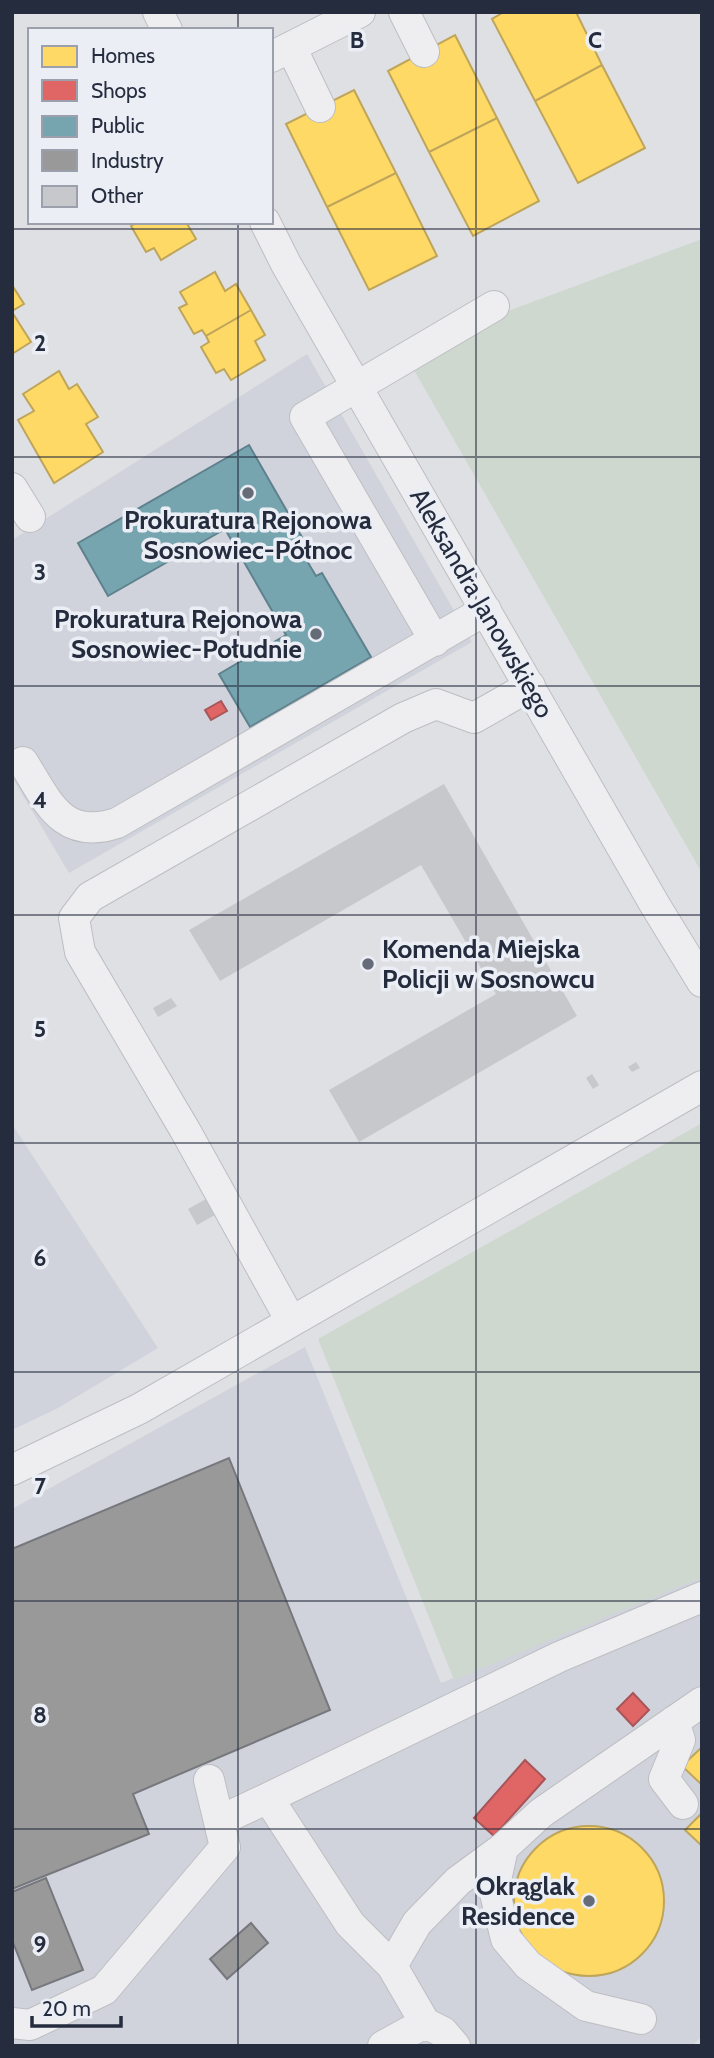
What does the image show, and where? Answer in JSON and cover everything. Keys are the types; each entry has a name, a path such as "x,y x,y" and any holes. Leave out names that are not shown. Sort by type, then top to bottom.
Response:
{"street":[{"path":"158,12 166,28"},
{"path":"404,12 424,52"},
{"path":"320,107 281,52 348,15"},
{"name":"Aleksandra Janowskiego","path":"266,224 286,264 702,982"},
{"path":"435,641 305,417 494,306"},
{"path":"12,488 30,517"},
{"path":"23,762 55,812 76,826 98,829 117,823 486,610"},
{"path":"291,1321 185,1130 80,952 74,918 90,897 403,718 436,705 474,718 530,686"},
{"path":"12,1470 139,1409 702,1086"},
{"path":"219,1821 559,1657 702,1597"},
{"path":"391,1966 417,1923 458,1881 503,1848 541,1813 702,1702"},
{"path":"674,1721 680,1740 664,1780 683,1804"},
{"path":"12,2023 30,2025 104,1990 225,1847 209,1780"},
{"path":"268,1798 350,1924 391,1966 425,2023 443,2032 455,2046"},
{"path":"503,1848 494,1889 506,1939 528,1965 586,2006 641,2019"},
{"path":"383,2046 425,2023"}],"shaded area":[{"path":"702,239 702,873 410,363 492,317"},
{"path":"307,354 472,642 69,873 12,777 12,540"},
{"path":"702,1123 702,1577 454,1680 318,1339"},
{"path":"12,1124 158,1348 58,1408 12,1430"},
{"path":"305,1347 441,1683 702,1577 702,2036 692,2046 12,2046 12,1509"}],"building: Homes":[{"path":"504,12 576,12 602,65 535,101 492,19"},
{"path":"455,35 497,118 429,152 388,71"},
{"path":"602,65 645,148 578,183 535,101"},
{"path":"354,90 396,173 327,207 286,124"},
{"path":"497,118 539,201 473,236 429,152"},
{"path":"396,173 437,256 369,290 327,207"},
{"path":"187,224 196,239 161,260 154,248 146,252 131,226"},
{"path":"215,272 225,291 236,284 251,310 206,336 202,330 194,334 179,308 187,304 180,292"},
{"path":"12,285 24,304 12,311"},
{"path":"251,310 265,335 255,341 265,360 231,380 224,369 216,373 201,347 209,342 206,336"},
{"path":"12,312 31,342 12,354"},
{"path":"59,371 69,389 77,384 98,417 86,424 103,452 54,483 18,420 34,411 23,394"},
{"path":"702,1747 702,1785 682,1766"},
{"path":"702,1813 702,1846 685,1830"},
{"name":"Okrąglak Residence","path":"589,1826 618,1832 642,1848 658,1872 664,1901 658,1930 642,1954 618,1970 589,1976 560,1970 536,1954 520,1930 514,1901 520,1872 536,1848 560,1832"}],"building: Shops":[{"path":"221,701 227,711 211,720 205,710"},
{"path":"633,1693 649,1710 633,1726 617,1709"},
{"path":"525,1760 545,1779 494,1836 474,1818"}],"building: Public":[{"path":"249,445 311,553 305,557 310,566 316,576 322,573 371,657 250,727 219,674 286,635 225,529 108,596 78,543"}],"building: Industry":[{"path":"229,1458 330,1710 133,1794 149,1834 12,1889 12,1549"},
{"path":"46,1878 83,1970 32,1990 12,1940 12,1892"},
{"path":"251,1923 268,1943 227,1979 210,1959"}],"building: Other":[{"path":"444,784 577,1016 359,1142 329,1090 496,994 421,865 220,981 189,930"},
{"path":"171,998 177,1006 158,1017 153,1008"},
{"path":"636,1062 640,1068 632,1072 628,1067"},
{"path":"592,1074 599,1085 593,1089 586,1078"},
{"path":"206,1199 215,1215 197,1225 188,1209"}],"place":[{"name":"Prokuratura Rejonowa Sosnowiec-Północ","path":"248,493"},
{"name":"Prokuratura Rejonowa Sosnowiec-Południe","path":"316,634"},
{"name":"Komenda Miejska Policji w Sosnowcu","path":"368,964"},
{"name":"Okrąglak Residence","path":"589,1901"}]}
